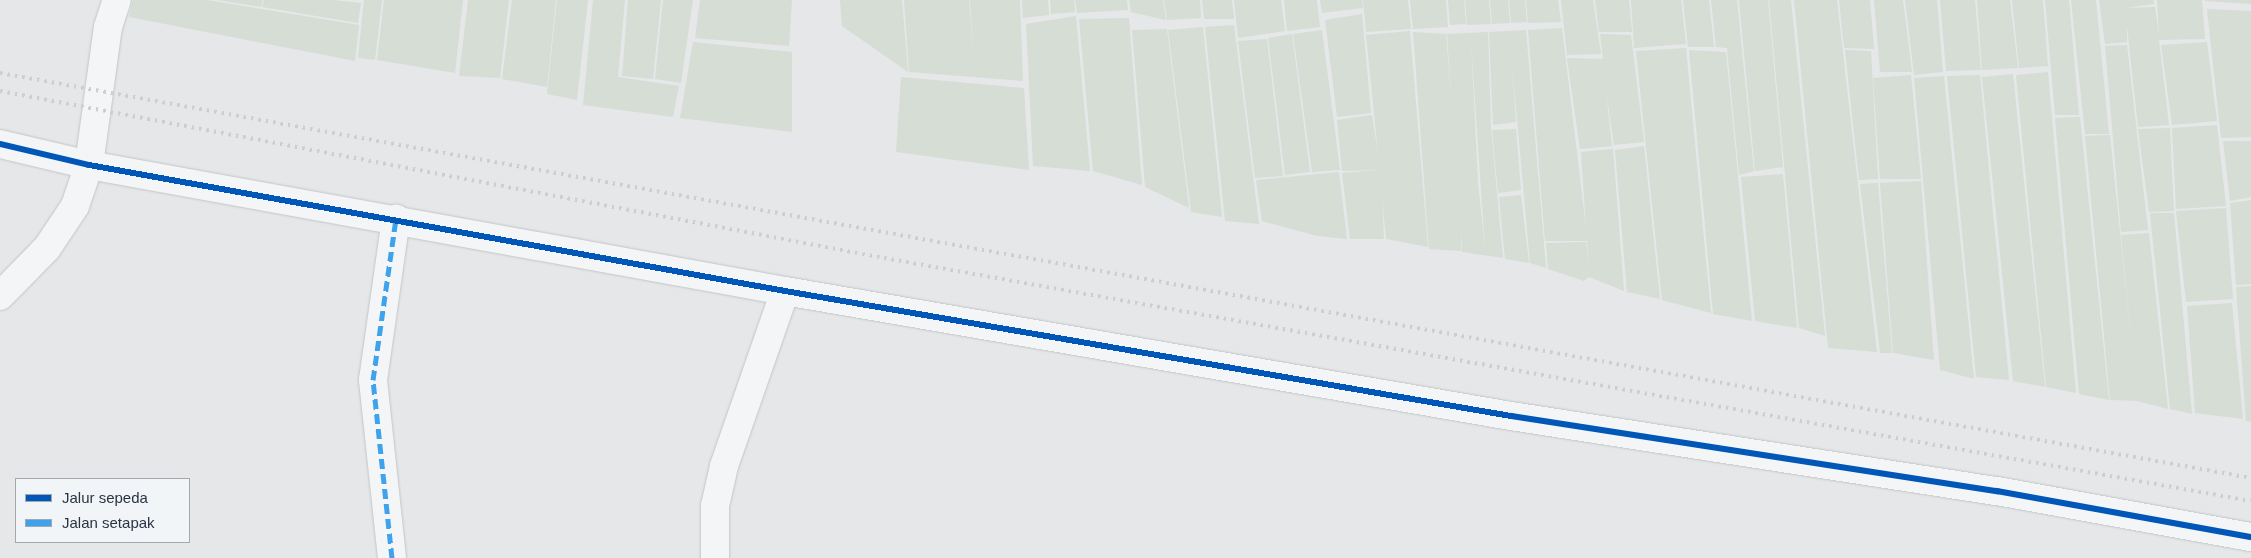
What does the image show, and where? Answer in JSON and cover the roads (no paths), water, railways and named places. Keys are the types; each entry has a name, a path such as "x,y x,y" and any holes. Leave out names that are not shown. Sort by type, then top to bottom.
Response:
{"street":[{"path":"0,296 47,248 75,206 89,165 108,27 117,0"},
{"path":"0,144 89,165 396,219 785,291 1511,416 1997,491 2251,537"},
{"path":"392,558 373,380 396,219"},
{"path":"715,558 715,506 724,466 785,291"}],"railway":[{"path":"0,73 2251,478"},
{"path":"0,91 884,258 2251,501"}]}
